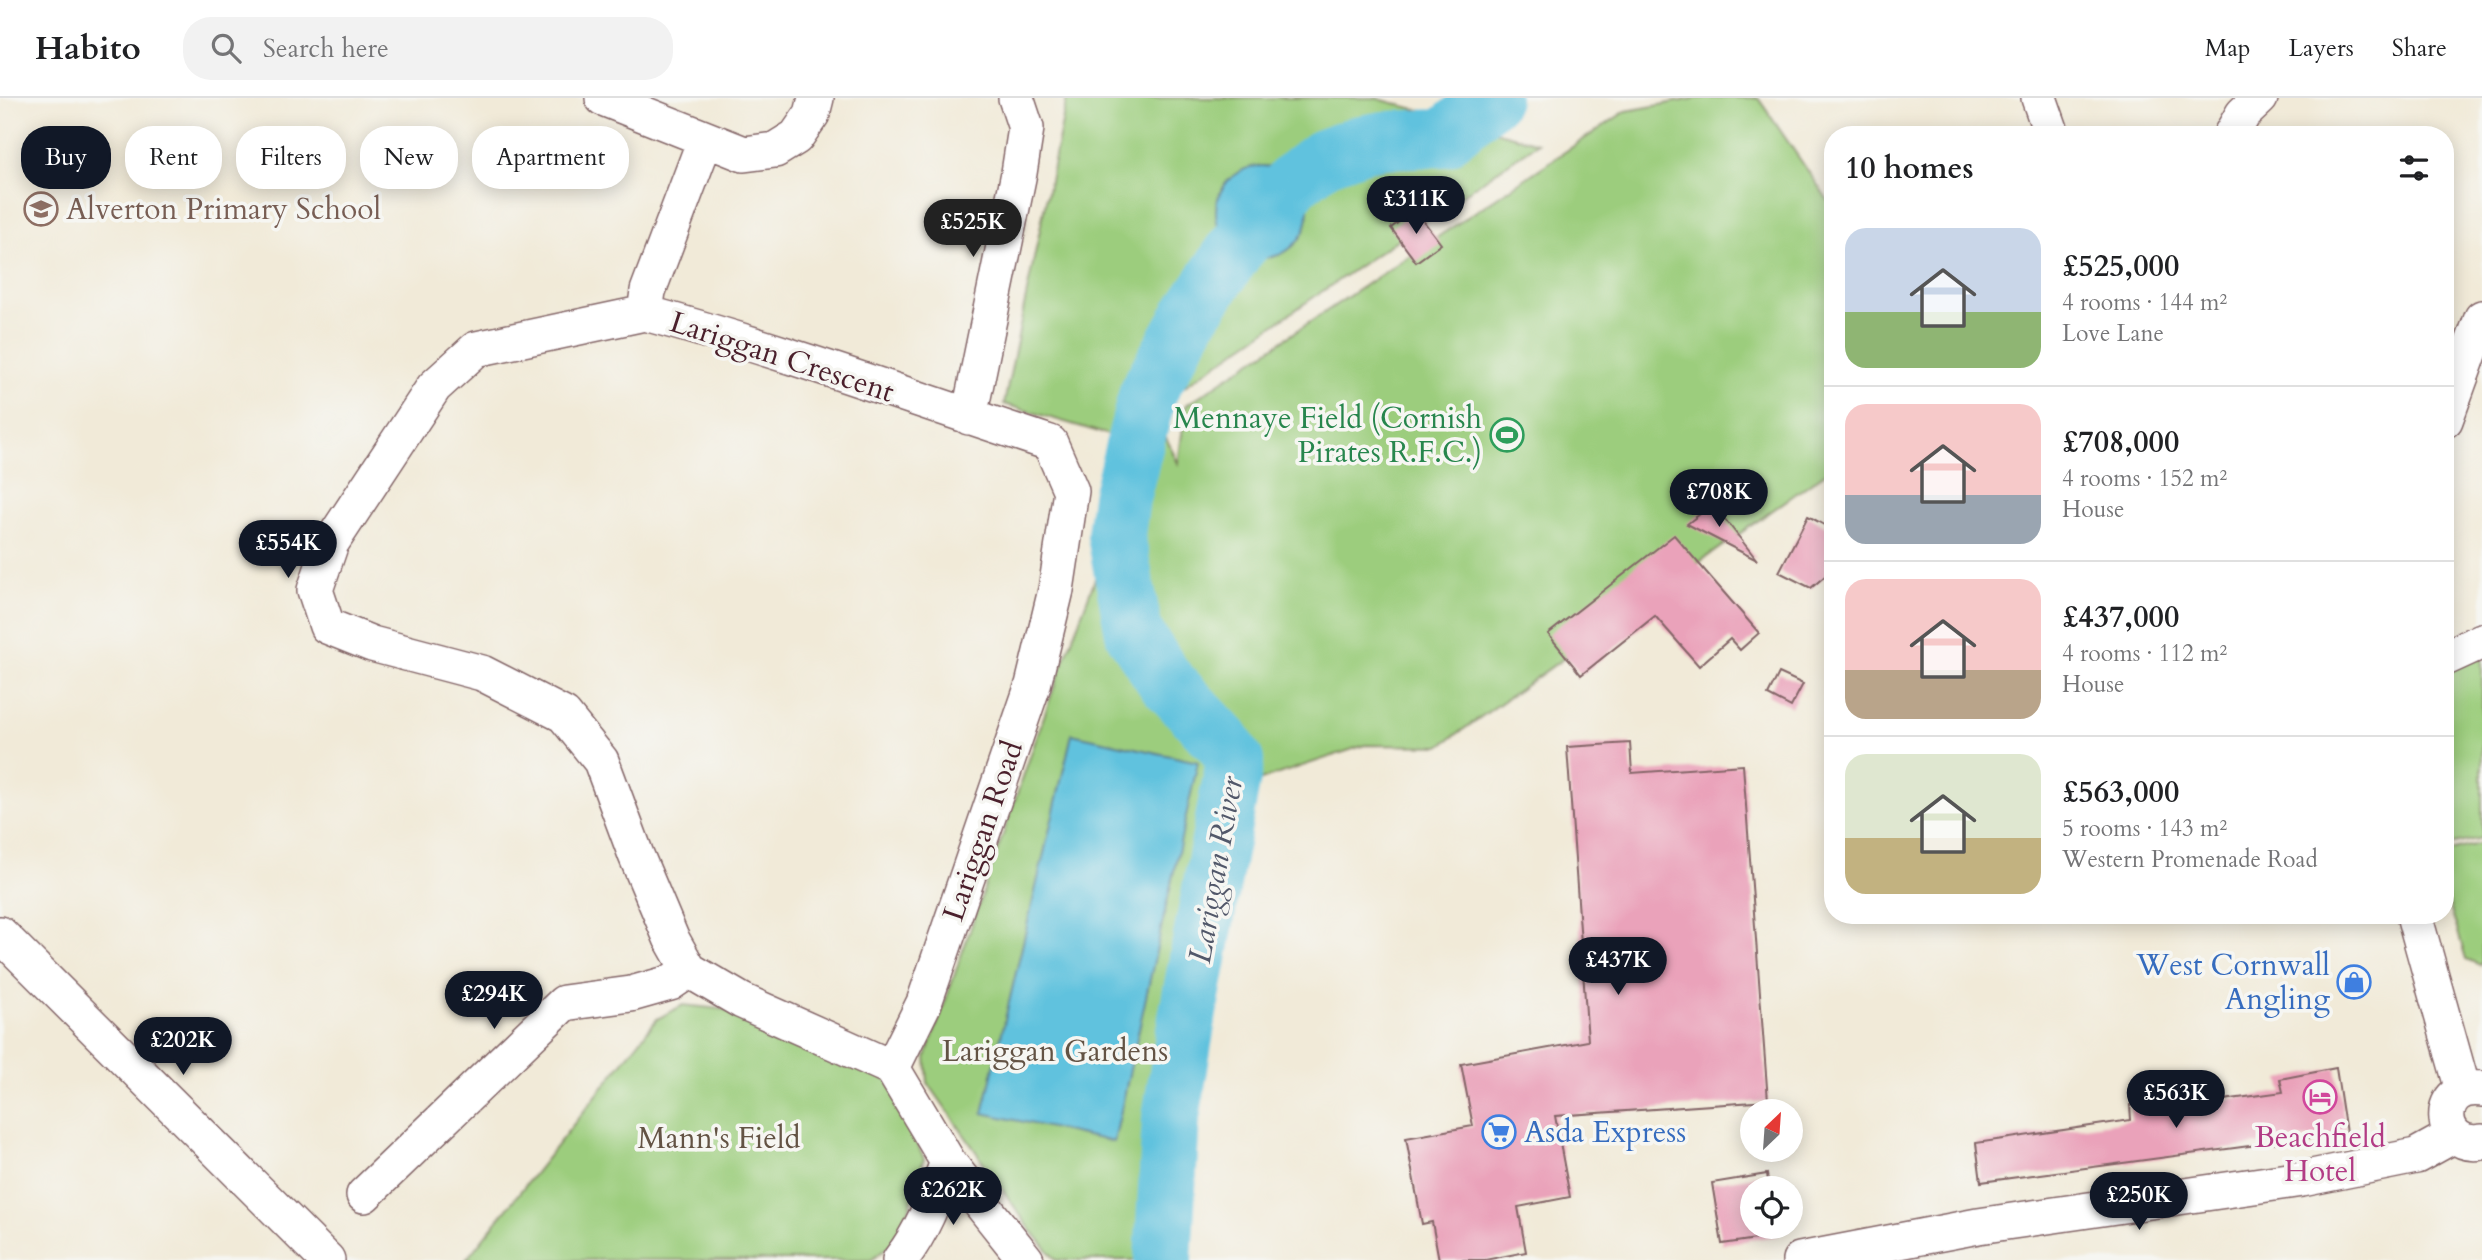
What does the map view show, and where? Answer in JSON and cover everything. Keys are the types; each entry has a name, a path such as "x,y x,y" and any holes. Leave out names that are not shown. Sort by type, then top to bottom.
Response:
{"street":[{"path":"603,98 744,154 775,150 796,137 812,114 816,98"},
{"path":"969,417 1026,128 1016,98"},
{"path":"2039,98 2049,126"},
{"path":"2236,126 2243,114 2260,98"},
{"path":"645,313 648,291 705,140"},
{"name":"Lariggan Crescent","path":"689,970 666,926 636,855 601,761 564,715 482,673 372,644 327,626 314,590 331,543 434,387 476,349 645,313 731,336 969,417"},
{"path":"2454,395 2482,318"},
{"name":"Lariggan Road","path":"892,1068 924,1003 1033,685 1056,590 1071,491 1050,443 969,417"},
{"path":"2454,654 2482,641"},
{"path":"2417,924 2473,1089 2452,1099 2446,1112 2448,1125 2468,1138"},
{"path":"0,933 327,1260"},
{"path":"364,1195 564,1003 644,990 670,983 689,970 742,1001 892,1068 948,1163 1026,1260"},
{"path":"1800,1260 1978,1226 2302,1179 2416,1156 2468,1138"},
{"path":"901,1260 929,1212 948,1163"}],"green space":[{"path":"1067,98 1375,98 1538,143 1112,436 1004,404"},
{"name":"Mennaye Field (Cornish Pirates R.F.C.)","path":"1698,98 1758,98 1824,194 1824,474 1440,746 1365,745 1225,792 1165,1115 1150,1260 1056,1260 1030,1229 928,1083 926,1057 1051,696 1156,416 1178,463 1186,405 1626,111"},
{"path":"2482,657 2482,838 2454,844 2454,665"},
{"path":"2482,843 2480,965 2466,959 2454,919 2454,850"},
{"name":"Mann's Field","path":"683,1005 730,1010 888,1080 924,1159 909,1210 896,1241 871,1260 466,1260 657,1019"}],"water":[{"path":"1262,166 1280,170 1295,179 1304,194 1308,212 1304,230 1295,245 1280,254 1262,258 1244,254 1229,245 1220,230 1216,212 1220,194 1229,179 1244,170"},
{"path":"1072,734 1198,762 1114,1142 983,1113"}],"building":[{"path":"1415,210 1441,244 1416,262 1391,228"},
{"path":"1713,504 1757,560 1687,524"},
{"path":"1808,516 1824,525 1824,577 1811,588 1779,572"},
{"path":"1674,535 1759,633 1740,650 1730,639 1699,666 1655,616 1581,675 1548,634"},
{"path":"1779,673 1803,684 1791,707 1768,695"},
{"path":"1630,743 1632,773 1743,765 1768,1099 1740,1099 1740,1103 1555,1116 1570,1197 1518,1207 1526,1252 1485,1260 1439,1260 1432,1222 1422,1224 1406,1138 1473,1126 1461,1064 1588,1041 1567,747"},
{"path":"2336,1068 2346,1133 1981,1182 1976,1143 2131,1120 2130,1105 2165,1101 2164,1098 2215,1091 2216,1101 2283,1092 2280,1079"},
{"path":"1740,1178 1740,1239 1756,1239 1722,1244 1712,1183"}],"waterway":[{"name":"Lariggan River","path":"1163,1260 1171,1117 1235,761 1224,743 1165,680 1134,633 1116,535 1121,498 1148,392 1191,315 1235,250 1295,180 1323,158 1361,144 1384,140 1444,138 1491,98"}],"place":[{"name":"Alverton Primary School","path":"41,209"},
{"name":"Mennaye Field (Cornish Pirates R.F.C.)","path":"1507,435"},
{"name":"West Cornwall Angling","path":"2354,982"},
{"name":"Beachfield Hotel","path":"2320,1097"},
{"name":"Asda Express","path":"1499,1132"}],"park label":[{"name":"Lariggan Gardens","path":"1055,1051"}]}
